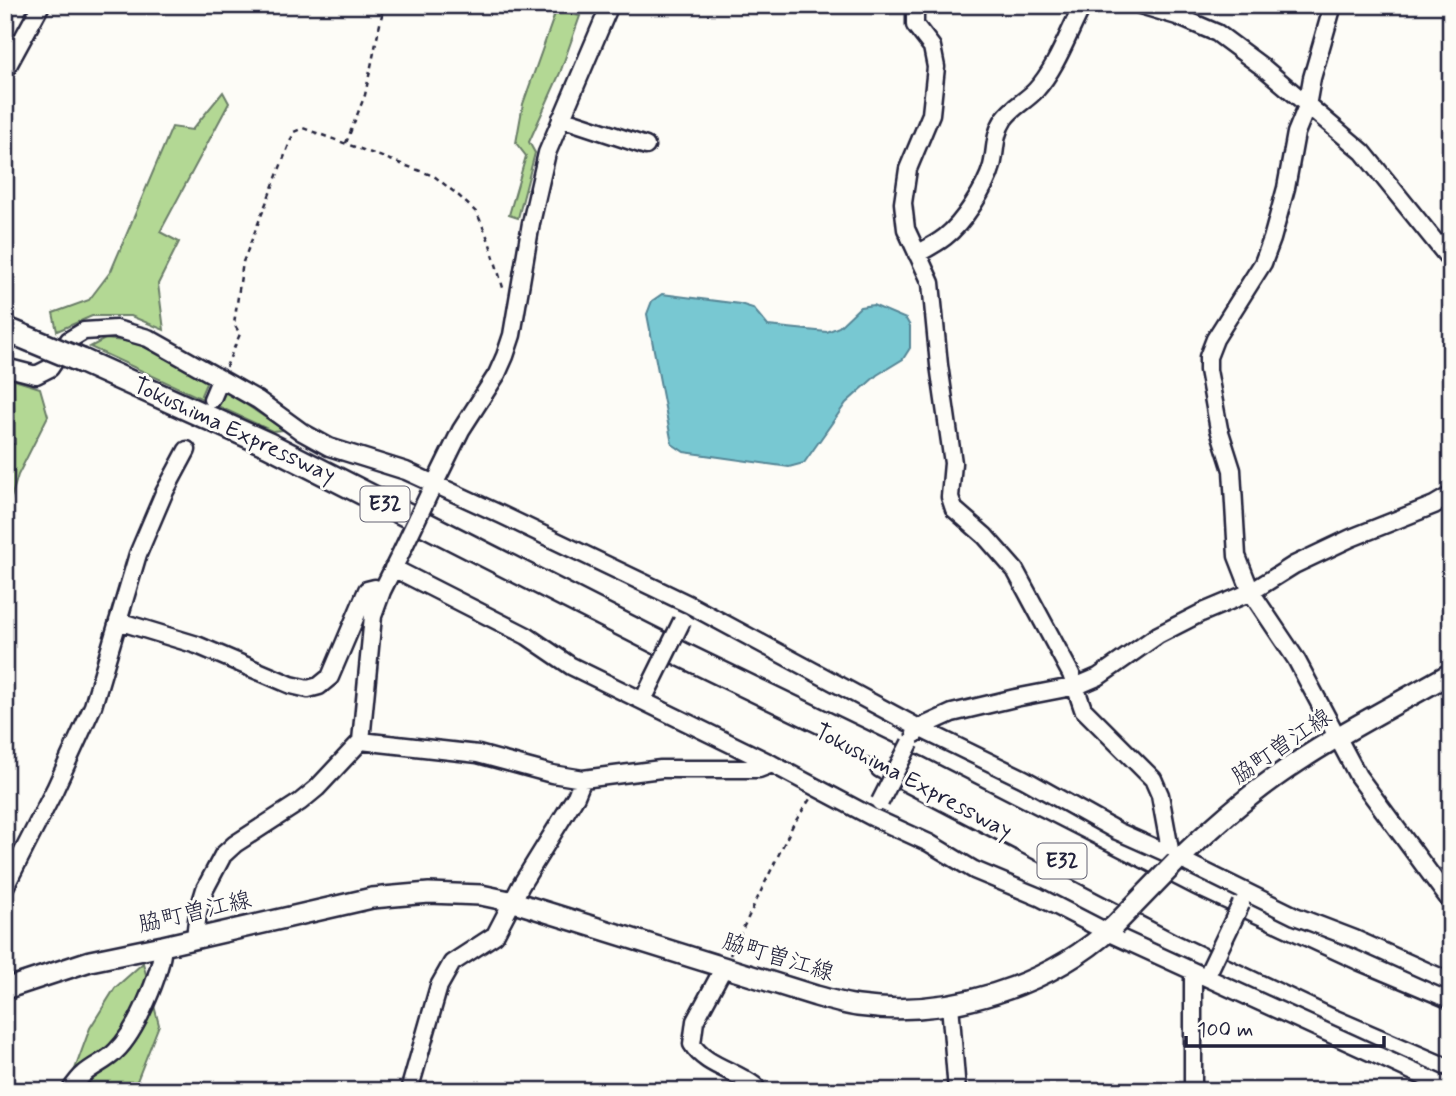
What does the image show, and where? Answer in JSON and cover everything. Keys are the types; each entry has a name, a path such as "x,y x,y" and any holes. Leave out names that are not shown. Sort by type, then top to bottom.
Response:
{"highway":[{"name":"Tokushima Expressway","path":"5,329 269,445 683,655 917,768 1189,906 1349,981 1451,1024"},
{"name":"Tokushima Expressway","path":"683,655 909,782 1181,922 1342,998 1451,1045"}],"main road":[{"name":"脇町曽江線","path":"5,989 90,961 372,898 429,892 481,895 514,902 816,996 859,1006 950,1004 990,995 1032,979 1080,954 1110,929 1176,858 1275,777 1336,738 1451,673"}],"street":[{"path":"5,71 41,5"},
{"path":"195,937 198,912 205,889 223,855 317,788 361,741 373,616 382,591 461,430 497,374 505,356 512,334 531,223 547,153 610,5"},
{"path":"915,5 915,25 932,47 936,67 931,114 908,169 902,203 906,229 932,293 953,463 950,497 954,509 985,536 1015,570 1077,686 1083,709 1153,779 1160,795 1176,858"},
{"path":"917,254 945,237 961,221 992,166 996,137 1004,120 1015,106 1035,92 1046,76 1083,5"},
{"path":"1140,5 1177,16 1217,33 1264,68 1363,152 1451,261"},
{"path":"1333,5 1312,78 1307,107 1296,133 1286,188 1263,263 1215,339 1208,356 1219,429 1232,470 1237,556 1251,592 1296,659 1358,776 1451,902"},
{"path":"561,118 646,146"},
{"path":"5,368 36,375 50,368 69,340 84,331 117,329 148,338 258,400 302,432 329,447 406,471 432,489 688,604 967,753 1024,779 1117,831 1176,858 1244,898 1355,939 1451,982"},
{"path":"212,399 220,380"},
{"path":"5,887 55,789 93,706 138,554 164,493 187,450"},
{"path":"872,817 919,728 951,713 1077,686 1098,677 1158,635 1251,592 1294,565 1351,538 1434,505 1451,495"},
{"path":"396,562 527,636 571,666 646,696 872,817 929,843 974,870 1110,929 1451,1089"},
{"path":"118,621 197,645 290,685 308,689 319,686 330,677 367,590 374,588 382,591"},
{"path":"646,696 688,604"},
{"path":"361,741 478,754 552,774 583,779 661,769 759,769 772,764"},
{"path":"409,1091 439,986 452,963 495,935 576,796 583,779"},
{"path":"1193,1091 1203,973 1244,898"},
{"path":"70,1091 83,1074 113,1055 121,1046 149,996 162,961 163,946"},
{"path":"724,967 695,1021 691,1044 699,1056 744,1077 755,1086 755,1091"},
{"path":"950,1004 957,1091"}],"path":[{"path":"346,145 365,95 384,5"},
{"path":"220,380 240,334 234,324 243,262 294,132 303,128 434,176 477,213 489,241 505,300"},
{"path":"724,967 793,825 817,787"}],"green space":[{"path":"556,11 580,16 560,73 529,142 535,153 518,218 509,215 526,156 516,143 523,104"},
{"path":"223,92 229,103 160,232 179,242 158,284 164,330 131,316 92,316 57,331 53,313 89,300 111,271 172,127 192,130"},
{"path":"105,339 134,342 178,363 207,381 201,395 219,404 226,391 284,430 272,431 90,347"},
{"path":"14,380 40,388 48,416 18,475 5,518 5,444 15,444"},
{"path":"143,963 159,1025 133,1091 67,1091 90,1028 115,988"}],"water":[{"path":"662,294 740,304 753,308 768,326 827,332 839,327 860,307 873,305 906,319 910,326 910,348 903,359 877,375 846,403 804,463 789,467 684,452 672,444 647,314 652,301"}]}
